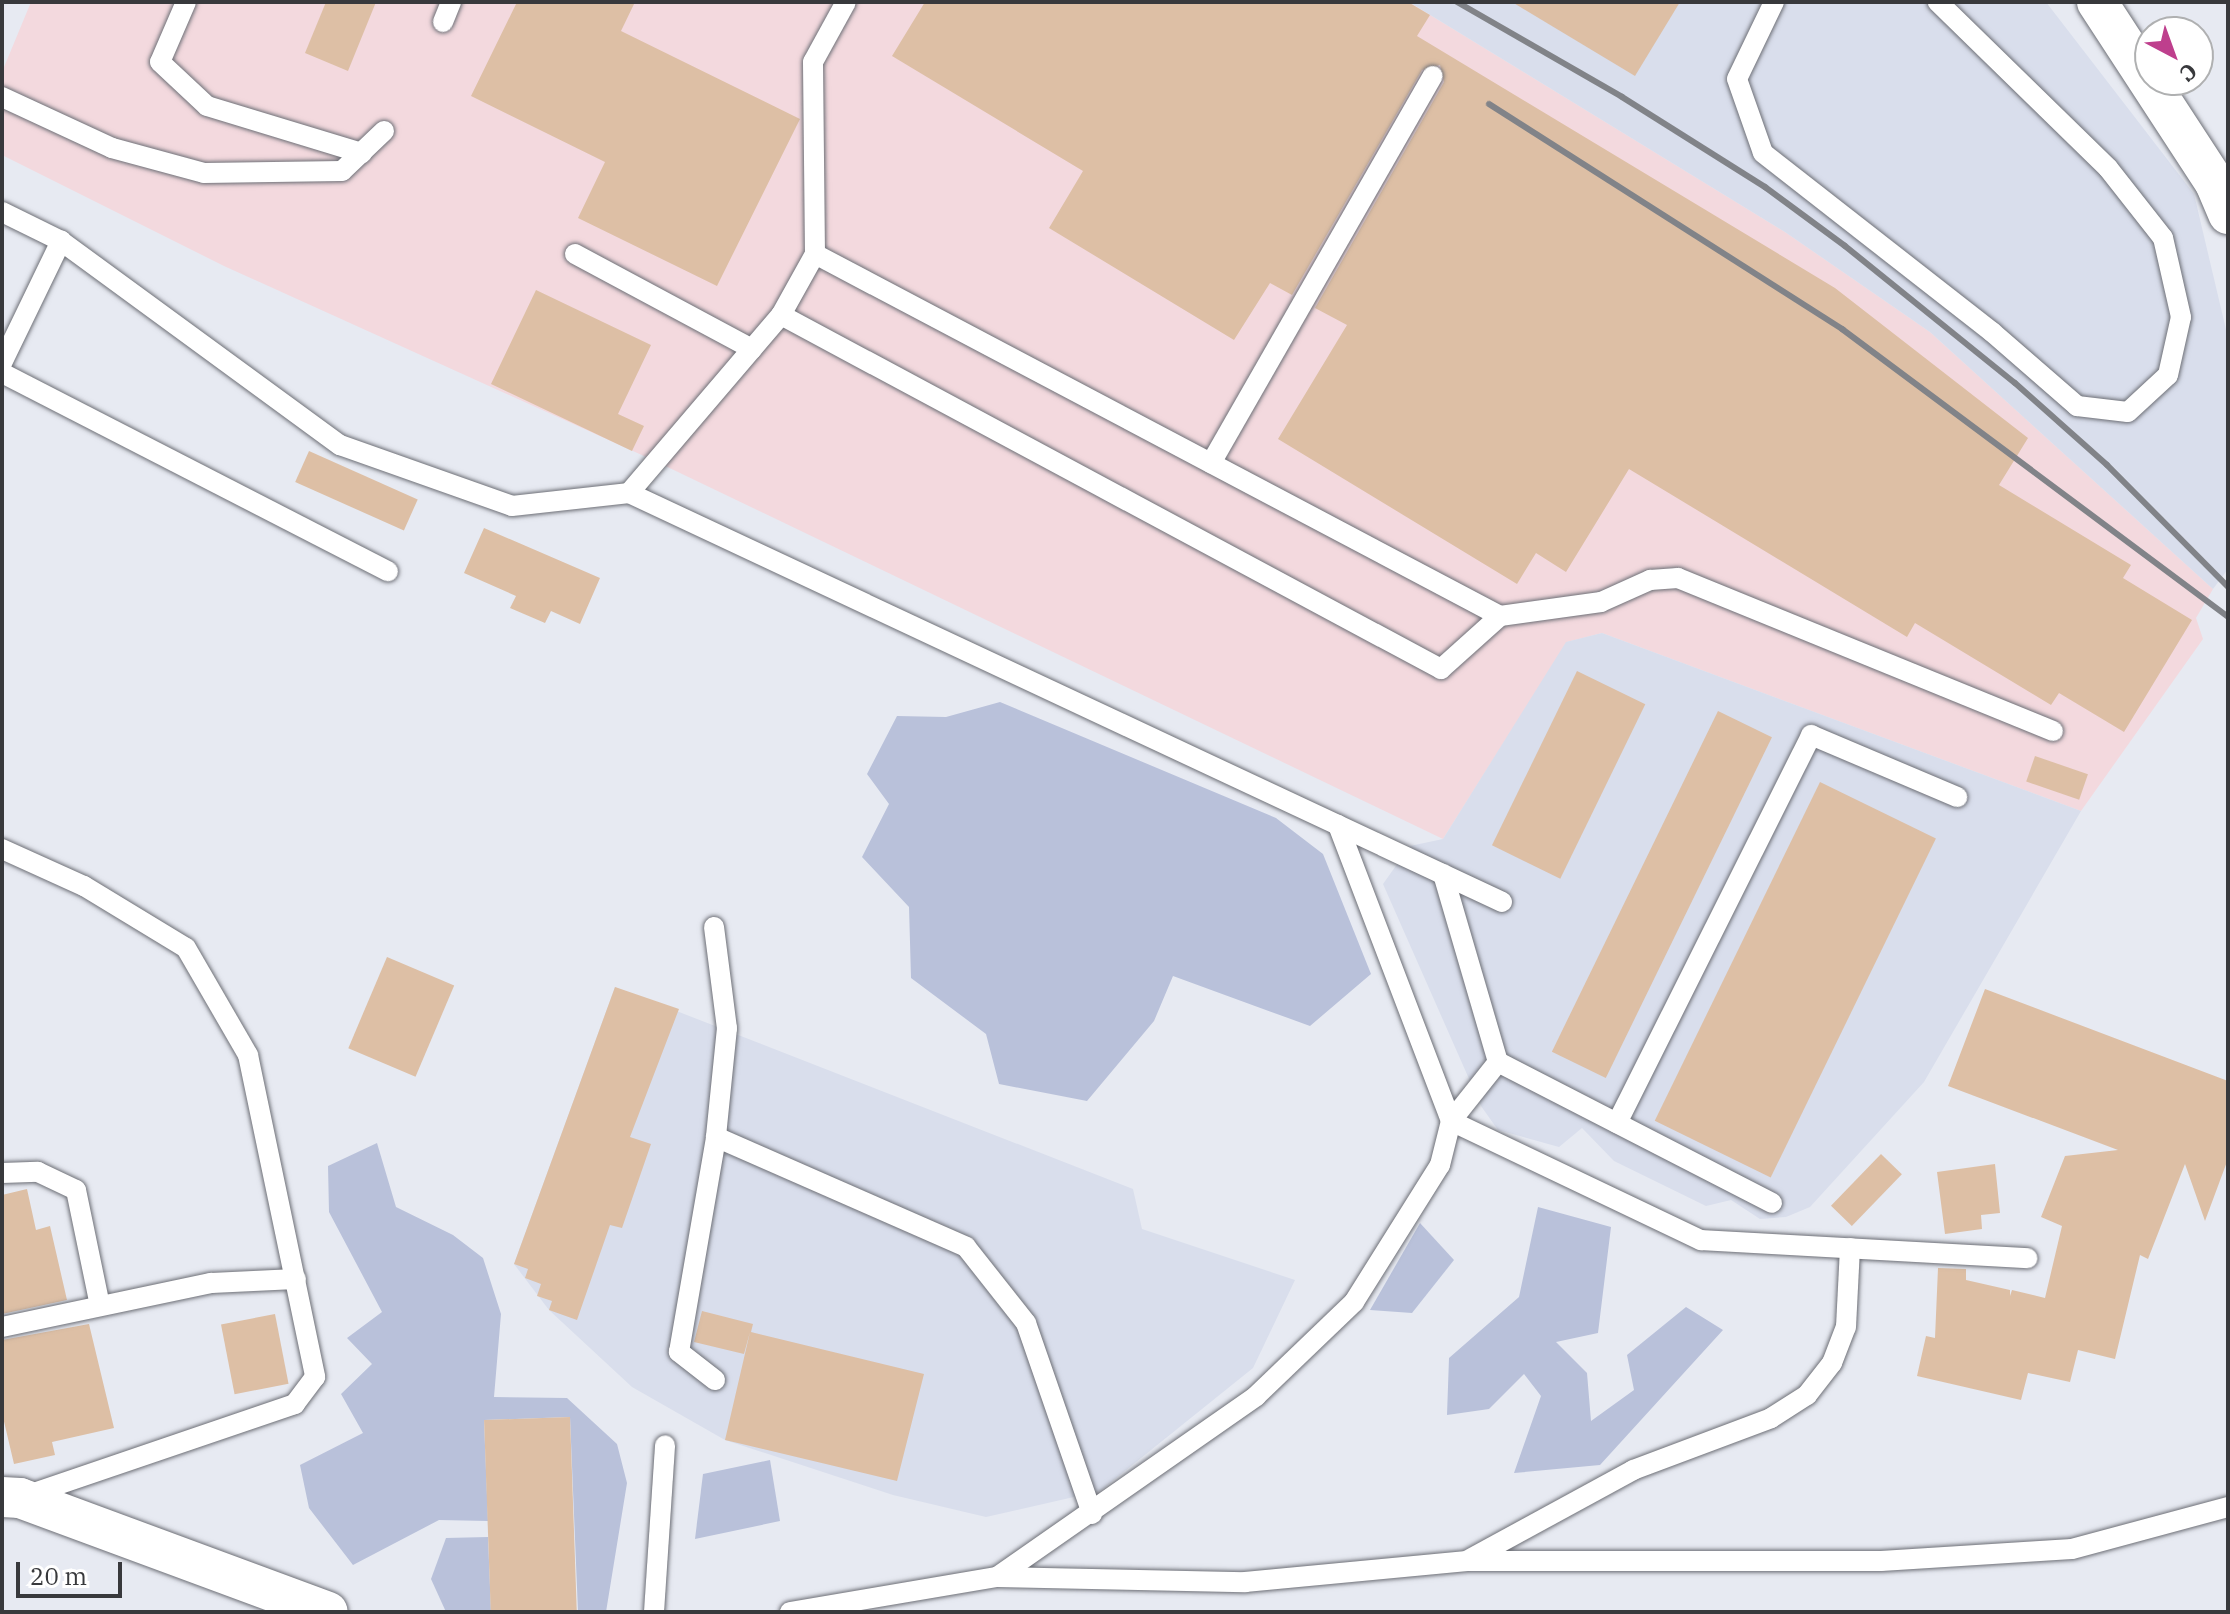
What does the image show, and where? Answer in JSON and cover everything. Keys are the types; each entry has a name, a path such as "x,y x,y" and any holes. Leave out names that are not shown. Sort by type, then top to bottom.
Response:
{"street":[{"path":"2097,2 2224,190"},
{"path":"11,1497 328,1612"}],"lane":[{"path":"186,2 160,62 207,106 362,153"},
{"path":"443,22 451,2"},
{"path":"629,493 781,315 815,254 813,62 846,2"},
{"path":"1774,2 1737,79 1763,153 1992,332 2077,406 2128,412 2168,375 2181,317 2163,238 2108,168 1938,2"},
{"path":"1211,463 1433,76"},
{"path":"2,97 112,148 204,173 342,171 384,131"},
{"path":"2,212 61,241 340,445 512,506 629,493 1502,902"},
{"path":"2,363 61,241"},
{"path":"575,254 752,349"},
{"path":"815,254 1500,616"},
{"path":"781,315 1441,669 1500,616 1601,602 1650,580 1678,578 2053,731"},
{"path":"2,373 388,571"},
{"path":"1617,1123 1811,735 1957,797"},
{"path":"1338,825 1451,1121 1701,1240 2028,1258"},
{"path":"2,849 84,886 186,948 248,1055 315,1377 295,1404 11,1497"},
{"path":"1443,874 1498,1062 1772,1203"},
{"path":"714,927 727,1028 716,1137 679,1352 715,1380"},
{"path":"997,1577 1092,1514 1256,1396 1354,1302 1440,1165 1451,1121 1498,1062"},
{"path":"716,1137 966,1247 1026,1323 1092,1514"},
{"path":"2,1173 38,1172 76,1190 100,1306"},
{"path":"1467,1561 1633,1470 1771,1418 1807,1395 1832,1363 1846,1327 1850,1248"},
{"path":"2,1327 211,1283 296,1279"},
{"path":"654,1612 665,1445"},
{"path":"790,1612 997,1577 1245,1582 1467,1561 1881,1561 2072,1549 2228,1507"}],"shaded area":[{"path":"31,2 1409,2 1785,232 1930,332 2213,589 2196,618 2203,639 2081,811 1602,633 1567,642 1443,839 655,461 224,266 2,155 2,72"},
{"path":"1409,2 2046,2 2194,194 2228,338 2228,569 2213,589 1930,332 1785,232"},
{"path":"1602,633 2081,811 1924,1082 1810,1207 1786,1217 1760,1219 1731,1200 1706,1206 1614,1161 1582,1128 1559,1147 1498,1130 1481,1106 1383,884 1410,846 1443,839 1566,642"},
{"path":"1000,702 1276,818 1323,854 1371,974 1310,1026 1173,976 1154,1021 1087,1101 999,1084 986,1034 911,978 909,907 862,857 889,804 867,774 897,716 946,717"},
{"path":"615,987 1133,1189 1142,1229 1295,1280 1253,1368 1100,1491 986,1517 893,1495 725,1440 632,1387 549,1310 514,1264"},
{"path":"377,1143 396,1207 453,1235 483,1258 501,1314 494,1397 567,1398 617,1444 627,1483 606,1612 578,1612 570,1417 484,1420 488,1521 439,1520 353,1565 309,1508 300,1465 363,1433 341,1394 372,1364 347,1338 382,1312 329,1212 328,1166"},
{"path":"1538,1207 1611,1227 1598,1333 1556,1342 1587,1373 1591,1421 1634,1390 1627,1355 1686,1307 1723,1330 1600,1465 1514,1473 1541,1396 1524,1374 1489,1409 1447,1415 1449,1358 1519,1297"},
{"path":"1420,1223 1454,1260 1412,1313 1370,1310"},
{"path":"770,1460 780,1521 695,1539 703,1474"},
{"path":"488,1537 491,1612 446,1612 431,1579 446,1538"}],"building":[{"path":"326,2 376,2 348,71 305,53"},
{"path":"517,2 635,2 621,31 800,119 717,286 578,218 605,162 471,96"},
{"path":"925,2 1408,2 1430,15 1417,36 1835,288 2028,438 1999,485 2131,565 2123,578 2192,620 2124,732 2059,693 2051,705 1915,623 1907,637 1629,469 1566,572 1536,553 1517,584 1278,439 1347,325 1315,308 1444,82 1440,65 1422,70 1292,295 1270,283 1234,340 1049,228 1083,171 892,56"},
{"path":"1512,2 1680,2 1635,76"},
{"path":"536,290 651,345 618,414 644,426 632,451 491,384"},
{"path":"309,451 418,499 404,530 295,482"},
{"path":"484,528 600,578 580,624 551,611 545,623 510,608 516,596 464,573"},
{"path":"1577,671 1645,704 1560,879 1492,845"},
{"path":"1718,711 1772,737 1606,1078 1552,1052"},
{"path":"2035,756 2088,774 2079,800 2026,782"},
{"path":"1820,782 1936,839 1771,1177 1655,1121"},
{"path":"387,957 454,986 416,1077 348,1048"},
{"path":"615,987 679,1009 630,1137 651,1144 622,1228 610,1225 577,1320 549,1310 552,1301 537,1296 541,1284 525,1278 528,1269 514,1264"},
{"path":"1985,989 2228,1081 2228,1159 2205,1221 2185,1164 2148,1259 2140,1255 2115,1359 2078,1350 2070,1382 2028,1373 2021,1400 1917,1376 1926,1336 1935,1338 1938,1268 1966,1269 1966,1280 2010,1290 2010,1296 2012,1290 2045,1298 2062,1226 2041,1217 2065,1156 2118,1150 1948,1086"},
{"path":"1881,1154 1902,1174 1852,1226 1831,1206"},
{"path":"1995,1164 2000,1213 1981,1215 1982,1229 1945,1234 1937,1172"},
{"path":"27,1189 36,1230 50,1226 67,1300 2,1314 2,1195"},
{"path":"702,1311 753,1324 751,1332 924,1374 897,1481 725,1440 750,1332 744,1354 694,1342"},
{"path":"275,1314 289,1384 235,1394 221,1324"},
{"path":"89,1324 114,1428 52,1442 55,1455 14,1464 2,1413 2,1340"},
{"path":"570,1417 577,1612 491,1612 484,1420"}],"railway":[{"path":"1457,2 1622,97 1765,187 1845,246 2015,383 2107,465 2228,587"},
{"path":"1489,104 1842,329 2228,617"}]}
